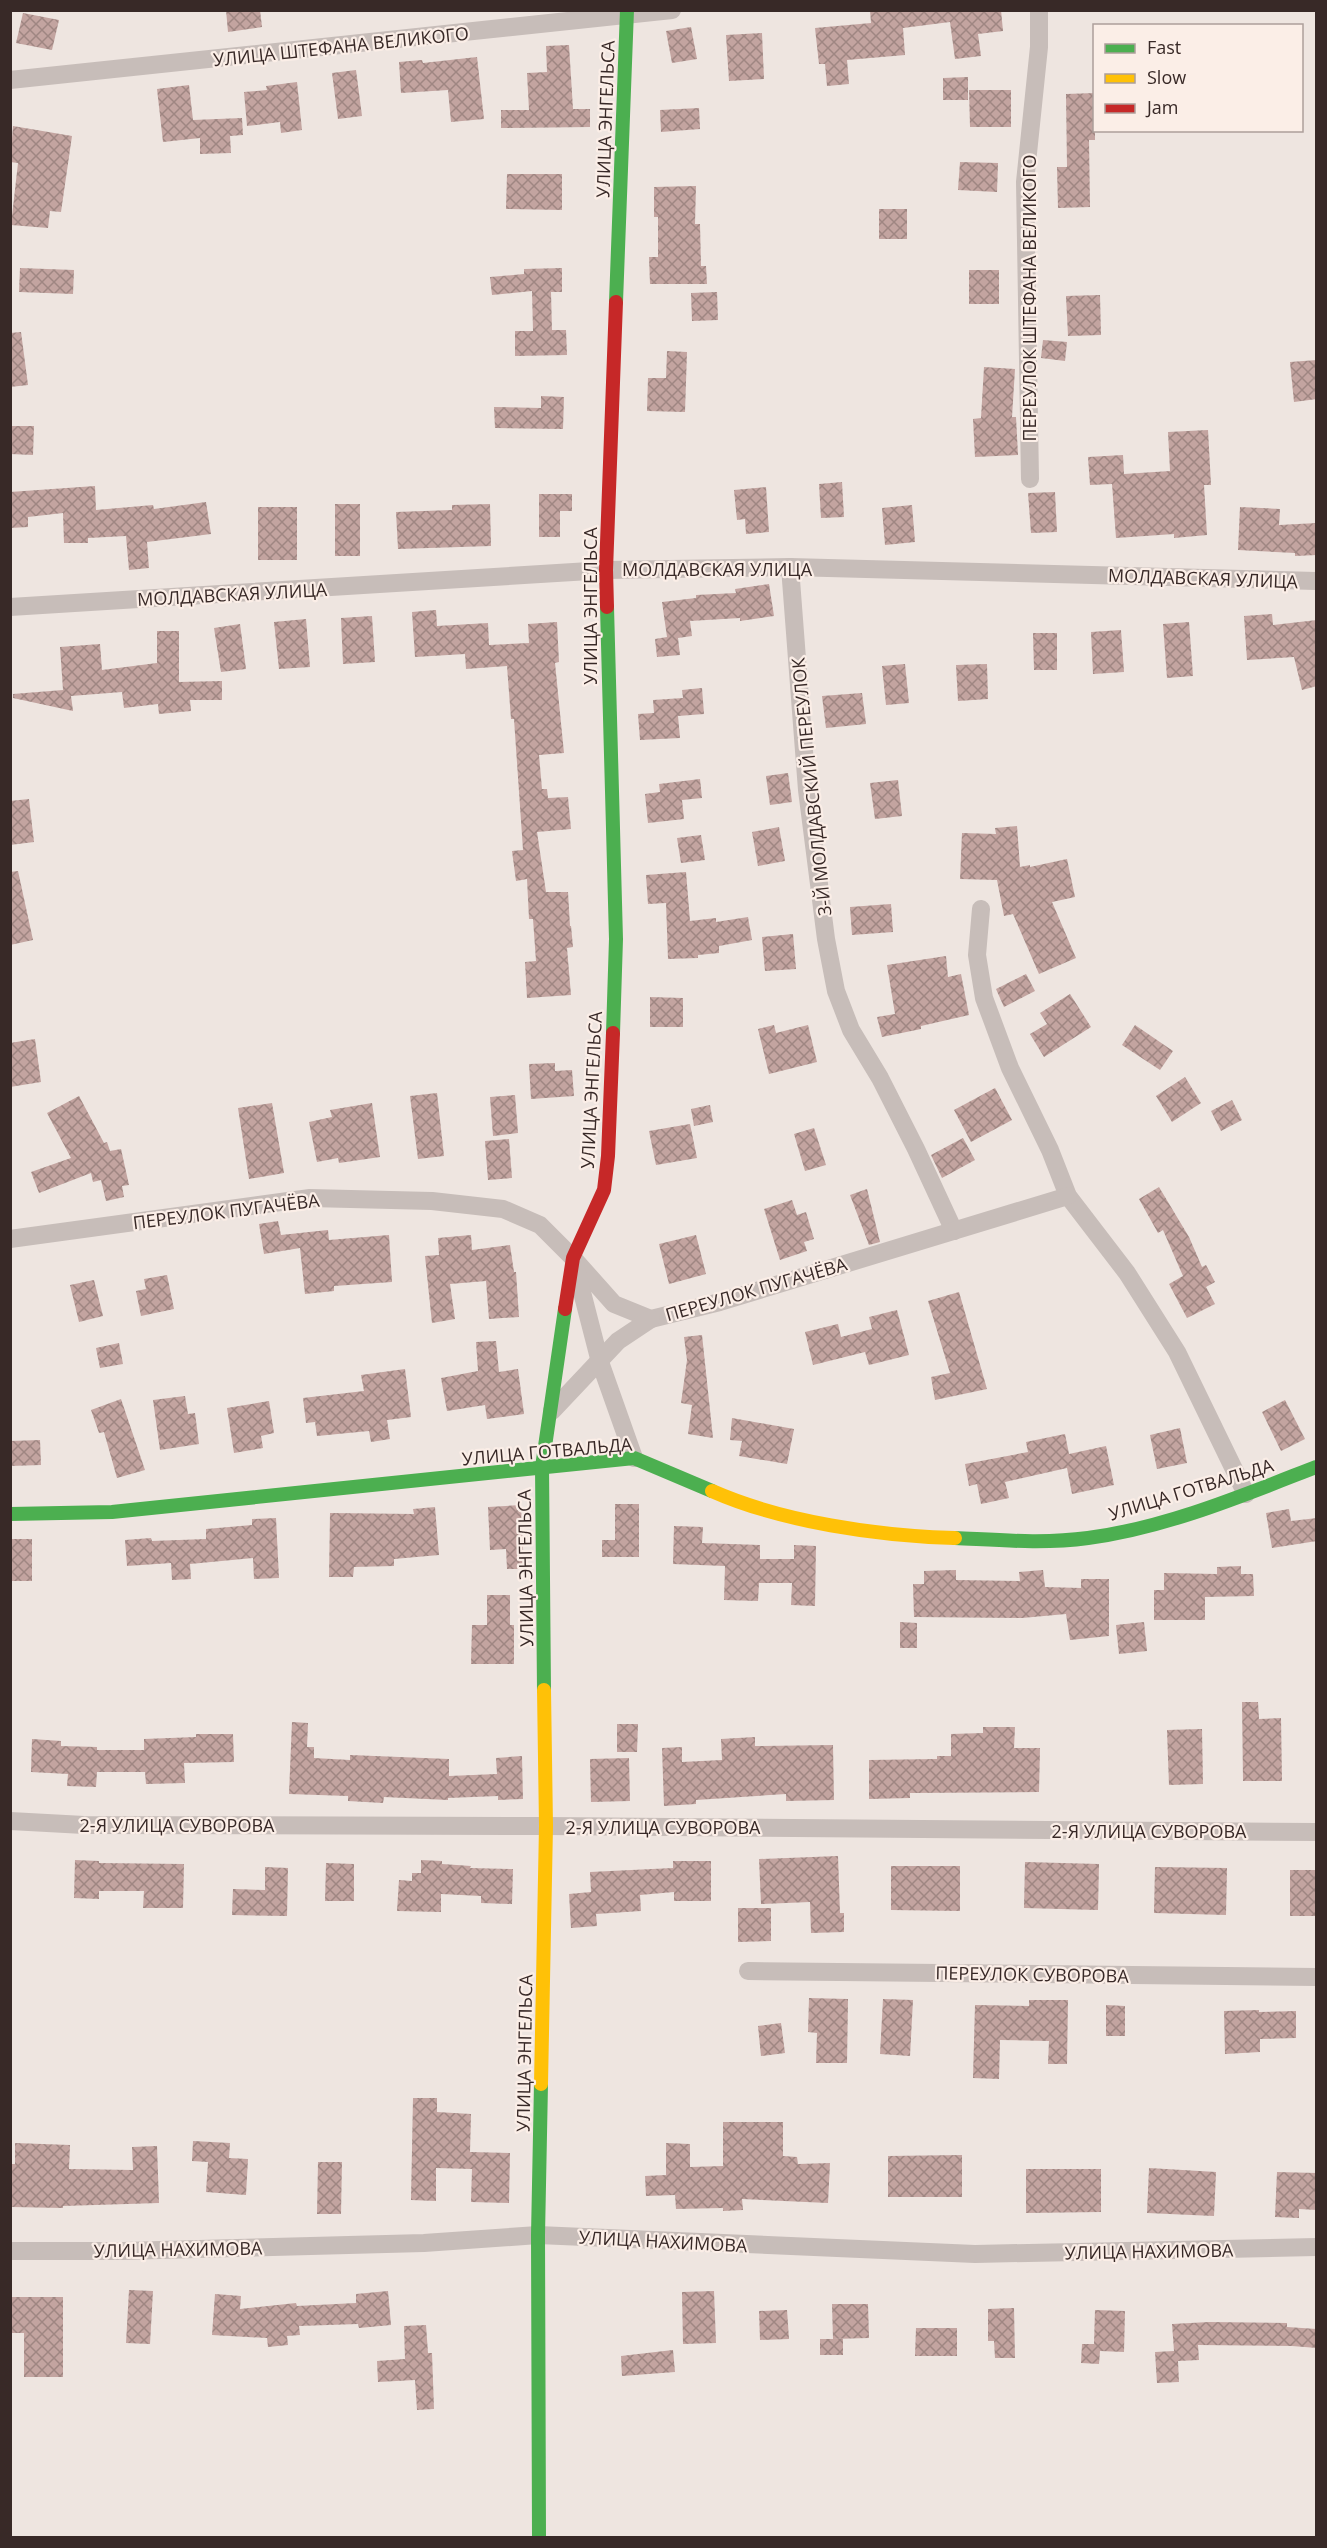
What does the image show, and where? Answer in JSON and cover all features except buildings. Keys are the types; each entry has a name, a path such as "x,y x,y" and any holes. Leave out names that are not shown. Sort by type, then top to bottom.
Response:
{"street":[{"name":"УЛИЦА ШТЕФАНА ВЕЛИКОГО","path":"10,80 672,10"},
{"name":"ПЕРЕУЛОК ШТЕФАНА ВЕЛИКОГО","path":"1030,479 1025,182 1039,47 1039,10"},
{"name":"УЛИЦА ЭНГЕЛЬСА","path":"539,2538 538,2235 546,1826 542,1467 573,1258 604,1190 608,1156 616,939 606,570 627,14"},
{"name":"МОЛДАВСКАЯ УЛИЦА","path":"10,607 606,570 790,567 1317,581"},
{"name":"3-Й МОЛДАВСКИЙ ПЕРЕУЛОК","path":"790,567 807,790 826,939 836,991 851,1030 911,1138 954,1231"},
{"path":"981,909 977,955 984,998 1010,1068 1050,1150 1068,1196 1128,1273 1177,1352 1246,1494"},
{"name":"ПЕРЕУЛОК ПУГАЧЁВА","path":"10,1239 310,1198 432,1201 503,1209 540,1225 614,1304 651,1319 720,1302 1068,1196"},
{"path":"573,1258 600,1362 634,1458"},
{"path":"552,1411 618,1341 651,1319"},
{"name":"УЛИЦА ГОТВАЛЬДА","path":"10,1514 112,1512 634,1458 725,1497 782,1515 837,1526 942,1538 1029,1541 1088,1538 1146,1526 1246,1494 1317,1467"},
{"name":"2-Я УЛИЦА СУВОРОВА","path":"10,1821 84,1825 1317,1832"},
{"name":"ПЕРЕУЛОК СУВОРОВА","path":"748,1971 1317,1977"},
{"name":"УЛИЦА НАХИМОВА","path":"10,2251 123,2251 424,2243 538,2235 975,2254 1317,2247"}],"traffic: fast":[{"path":"616,302 627,10"},
{"path":"607,607 616,939 613,1033"},
{"path":"544,1690 542,1467 565,1309"},
{"path":"10,1514 112,1512 634,1458 712,1491"},
{"path":"955,1538 1055,1541 1117,1533 1175,1519 1316,1467"},
{"path":"539,2538 538,2235 541,2084"}],"traffic: slow":[{"path":"712,1491 739,1502 799,1519 894,1534 955,1538"},
{"path":"541,2084 546,1826 544,1690"}],"traffic: jam":[{"path":"607,607 606,570 616,302"},
{"path":"565,1309 573,1258 604,1190 608,1156 613,1033"}]}
